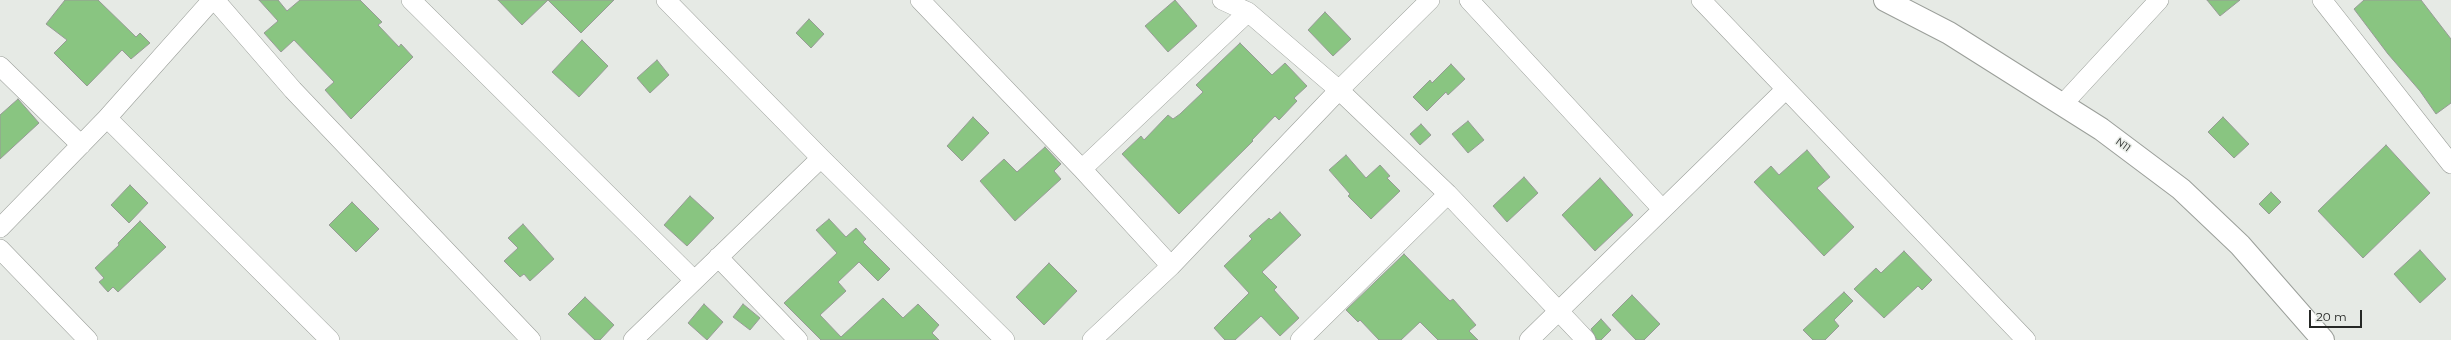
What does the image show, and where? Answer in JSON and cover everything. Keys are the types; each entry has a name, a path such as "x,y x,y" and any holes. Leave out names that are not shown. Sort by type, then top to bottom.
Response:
{"main road":[{"name":"N11","path":"1885,0 1949,33 2063,104 2101,129 2181,189 2240,245 2323,340"}],"street":[{"path":"0,228 107,118 214,0 293,90 531,340"},
{"path":"411,0 694,280"},
{"path":"666,0 821,158 1005,340"},
{"path":"920,0 1082,169 1171,266"},
{"path":"1222,0 1248,12 1339,90 1448,194 1586,340"},
{"path":"1092,340 1171,266 1339,90 1430,0"},
{"path":"1469,0 1662,209"},
{"path":"1701,0 2026,340"},
{"path":"2063,104 2159,0"},
{"path":"2322,0 2451,164"},
{"path":"1082,169 1248,12"},
{"path":"0,66 81,145"},
{"path":"1529,340 1786,89"},
{"path":"107,118 330,340"},
{"path":"633,340 821,158"},
{"path":"1300,340 1448,194"},
{"path":"0,249 88,340"},
{"path":"718,257 798,340"}],"building":[{"path":"65,0 98,0 136,37 140,33 150,43 131,59 122,50 87,86 54,53 67,40 46,24"},
{"path":"259,0 278,0 287,11 300,0 360,0 382,22 378,25 399,47 401,44 413,57 351,119 325,90 334,82 294,40 281,52 264,33 278,21"},
{"path":"498,0 548,0 522,25"},
{"path":"548,0 614,0 581,33"},
{"path":"1175,0 1197,26 1168,52 1145,26"},
{"path":"2207,0 2240,0 2220,16"},
{"path":"2364,0 2421,0 2451,39 2451,103 2436,114 2420,91 2388,54 2354,9"},
{"path":"1325,12 1351,39 1333,56 1308,30"},
{"path":"809,19 824,34 811,48 796,33"},
{"path":"582,40 608,66 579,97 552,72"},
{"path":"1240,43 1272,75 1285,63 1307,86 1294,98 1297,101 1279,120 1275,116 1252,140 1253,141 1179,214 1122,154 1141,136 1144,140 1168,115 1173,119 1180,114 1203,92 1196,85"},
{"path":"657,60 669,75 650,93 637,78"},
{"path":"1451,64 1465,79 1448,95 1446,92 1427,111 1413,97 1430,80 1432,83"},
{"path":"18,99 39,123 0,159 0,115"},
{"path":"973,117 989,133 962,161 947,146"},
{"path":"2223,117 2249,144 2234,158 2208,132"},
{"path":"1468,121 1484,140 1468,153 1452,134"},
{"path":"1421,124 1431,135 1420,145 1410,134"},
{"path":"2386,145 2430,193 2363,258 2318,211"},
{"path":"1045,147 1061,164 1054,171 1061,179 1015,221 980,181 1004,159 1017,172"},
{"path":"1807,150 1830,177 1817,188 1854,227 1824,256 1754,182 1771,166 1779,175"},
{"path":"1346,155 1366,178 1380,165 1390,176 1387,178 1400,191 1371,219 1348,196 1350,194 1329,170"},
{"path":"1524,177 1538,193 1507,222 1493,206"},
{"path":"1600,178 1633,215 1595,251 1562,215"},
{"path":"130,185 148,203 129,223 111,205"},
{"path":"2271,192 2281,202 2269,214 2259,204"},
{"path":"690,196 714,218 687,246 664,225"},
{"path":"352,202 379,229 356,252 329,225"},
{"path":"1280,212 1301,235 1262,272 1277,287 1274,290 1299,318 1280,336 1261,316 1235,340 1225,340 1214,328 1249,293 1224,266 1252,239 1249,236 1269,218 1271,220"},
{"path":"829,219 846,237 856,228 866,239 863,242 890,269 878,281 859,262 838,282 846,291 820,315 841,337 883,298 903,318 918,304 939,325 932,333 939,340 821,340 784,303 837,253 816,230"},
{"path":"140,221 166,247 118,292 113,287 108,292 99,282 104,278 95,268 119,245 118,243"},
{"path":"523,224 554,259 530,281 524,274 520,277 504,261 518,248 508,238"},
{"path":"2420,250 2446,279 2420,303 2394,274"},
{"path":"1904,251 1932,280 1922,290 1918,286 1884,318 1854,289 1876,268 1881,273"},
{"path":"1404,254 1450,301 1453,299 1476,325 1469,331 1478,340 1438,340 1420,322 1401,340 1379,340 1360,320 1358,322 1346,310"},
{"path":"1049,263 1077,291 1044,325 1016,297"},
{"path":"1844,292 1853,301 1834,320 1839,326 1825,340 1813,340 1803,330"},
{"path":"1632,295 1660,324 1644,340 1636,340 1612,315"},
{"path":"585,297 614,325 600,340 595,340 568,314"},
{"path":"704,304 723,322 707,340 688,323"},
{"path":"743,304 760,318 750,330 733,317"},
{"path":"1601,319 1611,330 1601,340 1597,340 1591,329"}]}
